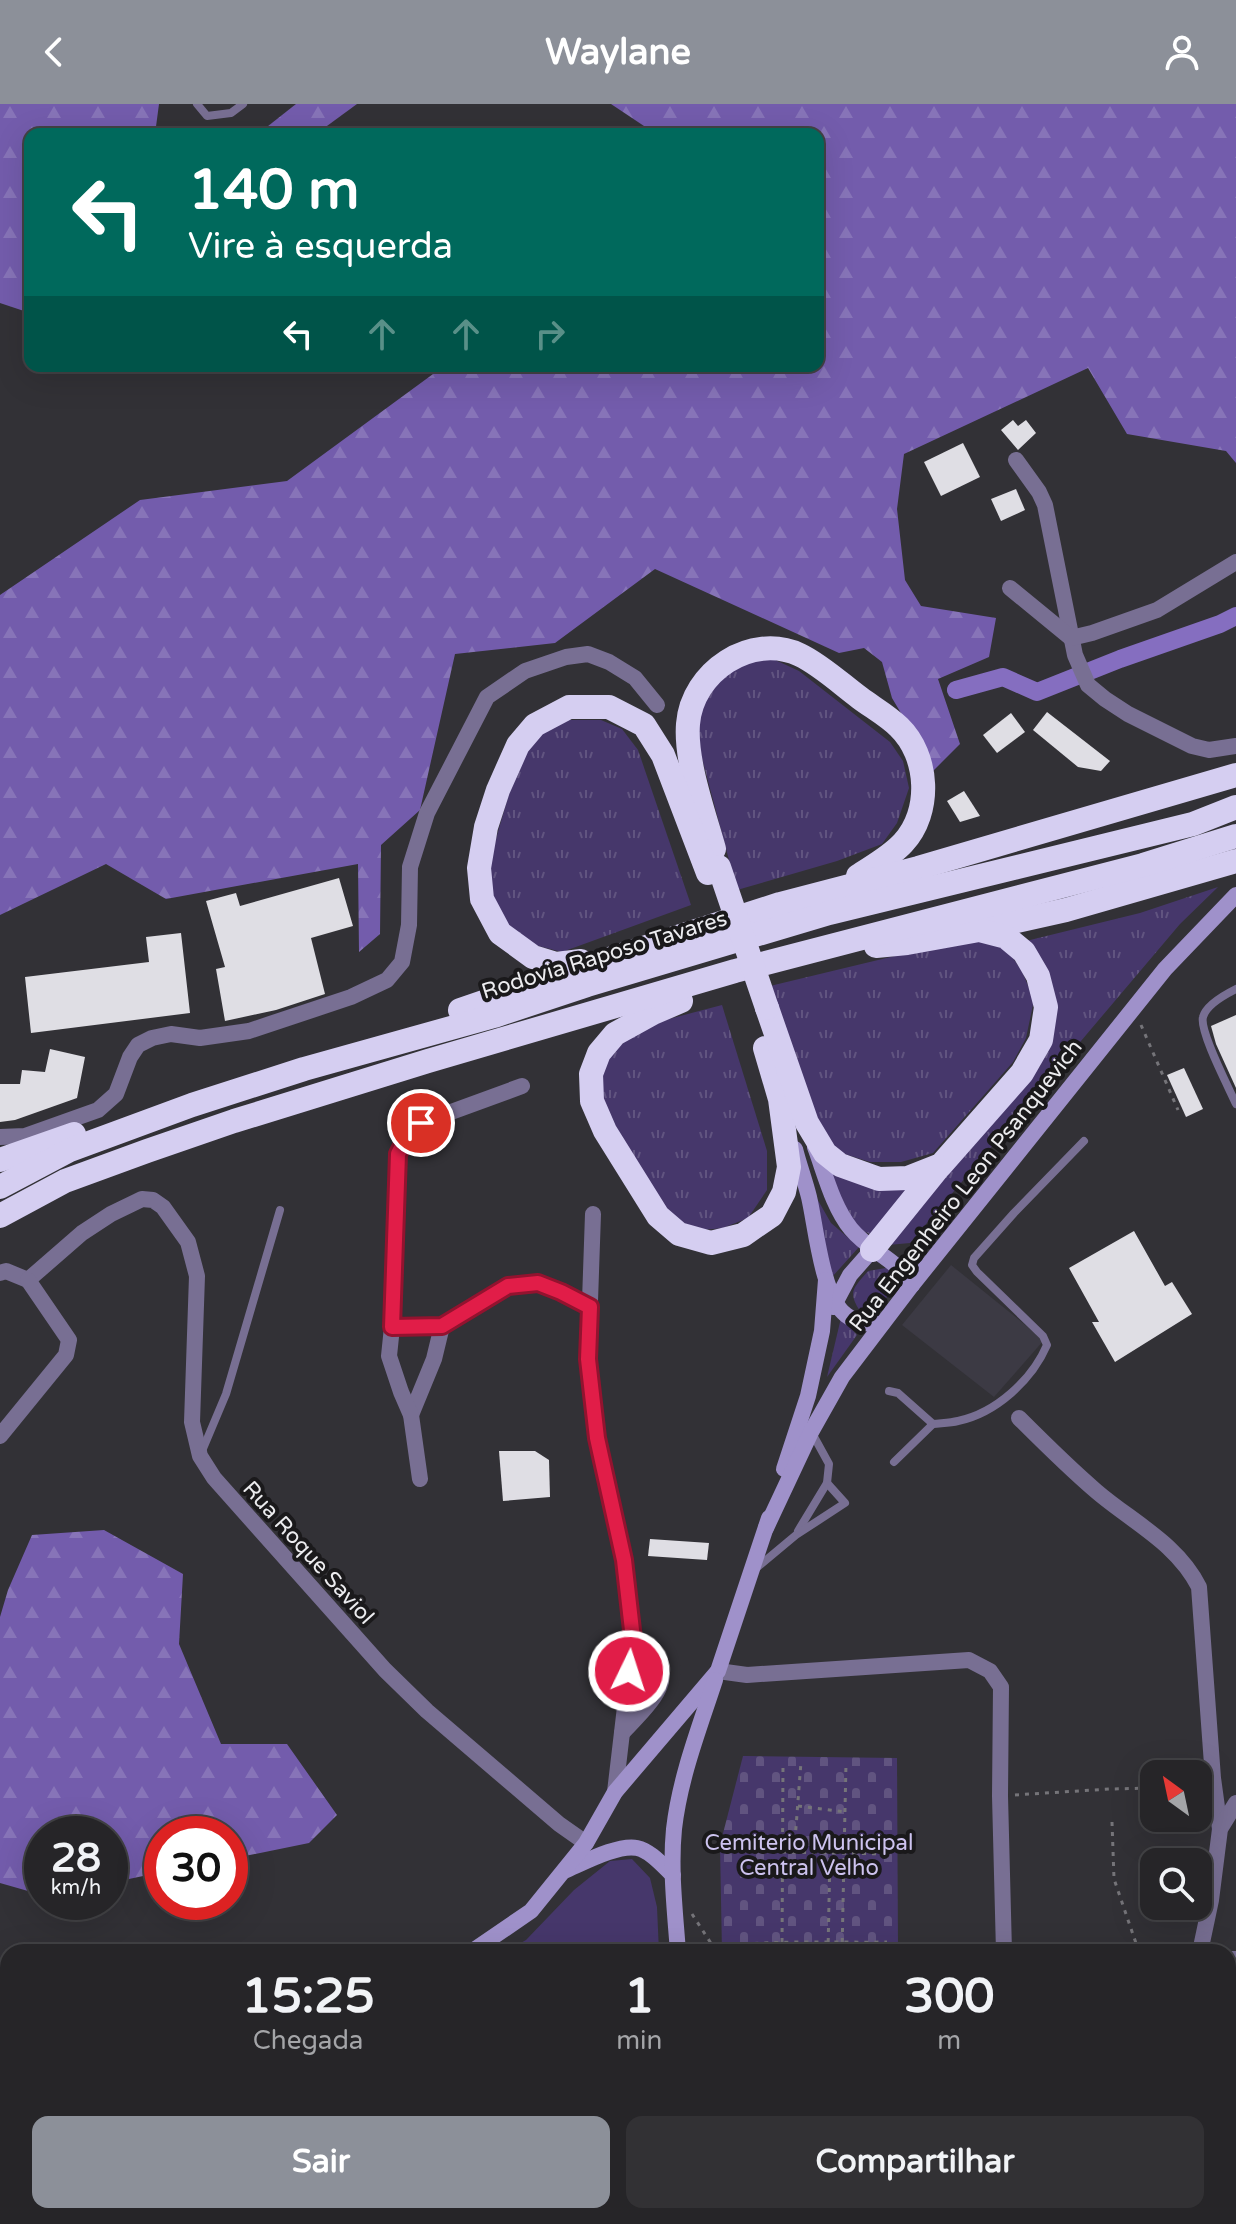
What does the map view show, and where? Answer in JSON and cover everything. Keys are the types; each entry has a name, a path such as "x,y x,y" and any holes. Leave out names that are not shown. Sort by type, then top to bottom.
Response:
{"highway":[{"path":"714,870 690,749 688,724 692,704 699,687 713,671 737,655 775,649 799,654 899,727 913,745 923,768 923,797 918,819 904,842 881,862 841,888"},
{"path":"615,957 556,964 533,957 500,933 482,899 479,868 486,827 518,745 535,725 569,707 609,707 644,725 663,755 714,870 761,1011 807,1123 825,1153 840,1165 879,1179 908,1178 941,1165"},
{"path":"918,868 1236,775"},
{"path":"918,868 1009,855 1236,798"},
{"name":"Rodovia Raposo Tavares","path":"0,1187 70,1150 192,1105 304,1069 494,1016 829,913 1193,824 1236,807"},
{"path":"0,1216 65,1181 234,1121 428,1061 735,971 1143,865 1236,836"},
{"path":"846,942 892,945 979,930 1066,910 1236,861"},
{"name":"Rodovia Raposo Tavares","path":"615,957 780,904 918,868"},
{"path":"872,1250 1022,1073 1041,1040 1046,1007 1038,976 1024,952 1006,937 979,930"},
{"path":"304,1069 456,1011 615,957"},
{"path":"735,971 712,986 615,1034 599,1053 591,1074 592,1101 605,1131 658,1216 679,1234 711,1243 743,1235 772,1215 784,1192 789,1167 780,1099 761,1011"},
{"path":"0,1160 147,1110 192,1105"}],"main road":[{"name":"Rua Engenheiro Leon Psanquevich","path":"766,1528 811,1432 842,1377 1165,969 1236,895"},
{"path":"780,1099 808,1193 826,1280 834,1302 861,1324 882,1324"},
{"path":"807,1123 837,1206 850,1228 872,1250 903,1270 912,1285"},
{"path":"822,1331 850,1275 872,1250"},
{"path":"822,1331 826,1280"},
{"name":"Rua Engenheiro Leon Psanquevich","path":"483,1944 531,1911 586,1843 615,1792 718,1671 808,1396 822,1331"},
{"path":"677,1944 673,1880 674,1830 681,1788 718,1671"},
{"path":"564,1871 616,1850 638,1848 657,1859 673,1880"}],"street":[{"path":"1016,460 1045,505 1075,655 1088,685 1128,714 1192,746 1209,750 1236,746"},
{"path":"1071,638 1157,610 1236,562"},
{"path":"1010,588 1071,638"},
{"path":"0,1137 25,1136 98,1110 116,1094 138,1045 152,1038 171,1034 200,1038 249,1031 351,997 387,980 402,962 409,925 410,867 427,813 487,697 525,671 566,657 588,654 609,662 635,678 657,705"},
{"path":"420,1479 411,1415 389,1356 398,1154 408,1134 421,1123 522,1086"},
{"name":"Rua Roque Saviol","path":"28,1280 82,1233 111,1214 142,1199 153,1200 163,1207 188,1242 197,1276 192,1422 200,1456 214,1478 385,1670 427,1711 559,1824 586,1843"},
{"path":"593,1214 588,1359 597,1438 624,1560 633,1639 615,1792"},
{"path":"0,1273 6,1271 28,1280 69,1340 66,1355 0,1436"},
{"path":"392,1327 442,1326 508,1286 538,1283 590,1307"},
{"path":"411,1415 434,1359 442,1326"},
{"path":"1019,1418 1098,1493 1170,1548 1190,1569 1199,1587 1214,1788 1220,1829 1202,1944"},
{"path":"621,1734 657,1693 661,1683 658,1668 633,1639"},
{"path":"718,1671 747,1675 969,1660 990,1671 1001,1687 1004,1944"},
{"path":"1220,1829 1236,1803"}],"lane":[{"path":"197,104 207,116 231,113 243,104"},
{"path":"1236,989 1208,1008 1203,1016 1204,1031 1236,1104"},
{"path":"894,1462 933,1424 961,1421 988,1410 1015,1390 1040,1362 1047,1345 1043,1336 972,1265 974,1258 1014,1213 1084,1141"},
{"path":"200,1456 226,1394 280,1210"},
{"path":"889,1391 898,1393 933,1424"},
{"path":"796,1535 827,1483 829,1464 811,1432"},
{"path":"750,1574 796,1535 845,1503 827,1483"}],"path":[{"path":"1141,1025 1178,1110"},
{"path":"795,1840 801,1762"},
{"path":"842,1942 846,1763"},
{"path":"782,1943 783,1764"},
{"path":"1000,1796 1140,1788"},
{"path":"798,1806 845,1812"},
{"path":"1112,1822 1114,1879 1136,1944"},
{"path":"732,1851 890,1854"},
{"path":"828,1943 830,1853"},
{"path":"673,1880 712,1944"},
{"path":"768,1944 887,1942"}],"shaded area":[{"path":"951,1265 1044,1340 994,1397 902,1325"}],"green space":[{"path":"0,104 159,104 156,128 24,128 24,311 0,303"},
{"path":"296,104 357,104 324,128 266,128"},
{"path":"611,104 1236,104 1236,463 1226,451 1127,434 1088,368 904,454 897,509 905,580 921,606 996,618 989,657 938,679 960,744 931,773 914,735 892,698 882,662 864,648 839,653 655,569 555,643 455,654 420,810 381,845 380,934 359,952 358,864 166,899 106,864 0,915 0,595 140,500 287,481 436,372 824,372 824,128 647,128"},
{"path":"771,658 799,671 890,742 903,761 909,788 897,823 882,844 837,861 737,890 692,721 730,665"},
{"path":"562,720 601,720 622,729 638,750 691,905 562,952 530,944 512,931 492,908 485,877 519,759 537,734"},
{"path":"1218,887 1180,924 910,1243 888,1245 1040,1066 1052,1029 1026,941 1140,913"},
{"path":"982,935 1006,948 1022,971 1034,1000 1026,1038 1013,1062 933,1153 901,1162 870,1162 838,1152 814,1119 770,986"},
{"path":"722,1005 767,1151 767,1190 748,1218 723,1228 703,1230 683,1223 662,1208 599,1102 598,1079 607,1057 630,1037 665,1020"},
{"path":"785,1103 816,1197 831,1223 859,1247 832,1277"},
{"path":"825,1158 918,1182 873,1236 860,1229 846,1210"},
{"path":"886,1268 896,1272 901,1283 872,1312 860,1311 853,1294 856,1286 868,1271"},
{"path":"841,1318 857,1335 827,1377"},
{"path":"104,1530 183,1574 179,1644 221,1744 287,1744 337,1815 309,1843 248,1855 248,1816 144,1816 144,1876 128,1879 128,1816 24,1816 24,1890 0,1883 0,1617 32,1535"},
{"name":"Cemiterio Municipal Central Velho","path":"743,1756 897,1758 898,1944 722,1944 720,1845"},
{"path":"632,1859 650,1878 657,1907 659,1944 519,1944 574,1890 610,1861"}],"building":[{"path":"1013,420 1018,426 1026,420 1036,433 1018,450 1001,430"},
{"path":"963,443 980,477 941,496 924,462"},
{"path":"1016,489 1025,510 1001,521 991,499"},
{"path":"1047,712 1110,761 1101,771 1078,767 1033,730"},
{"path":"1011,713 1025,732 997,753 983,735"},
{"path":"964,791 980,816 960,822 947,801"},
{"path":"339,878 353,926 311,938 325,994 276,1010 225,1021 216,969 225,967 206,901 236,893 240,906"},
{"path":"181,933 190,1013 31,1033 25,977 149,962 146,937"},
{"path":"1236,1015 1236,1088 1211,1026"},
{"path":"50,1049 85,1057 77,1098 15,1120 0,1122 0,1084 20,1084 22,1070 45,1072"},
{"path":"1184,1068 1203,1109 1186,1117 1167,1075"},
{"path":"1134,1231 1165,1286 1172,1282 1192,1314 1115,1362 1092,1322 1099,1322 1069,1268"},
{"path":"499,1451 535,1451 549,1460 550,1497 503,1501"},
{"path":"650,1539 709,1543 707,1560 648,1556"}],"waterway":[{"path":"956,690 1003,677 1037,692 1236,616"}],"route":[{"path":"421,1123 408,1134 398,1154 392,1327 442,1326 508,1286 538,1283 590,1307 588,1359 597,1438 624,1560 633,1639 629,1671"}]}
